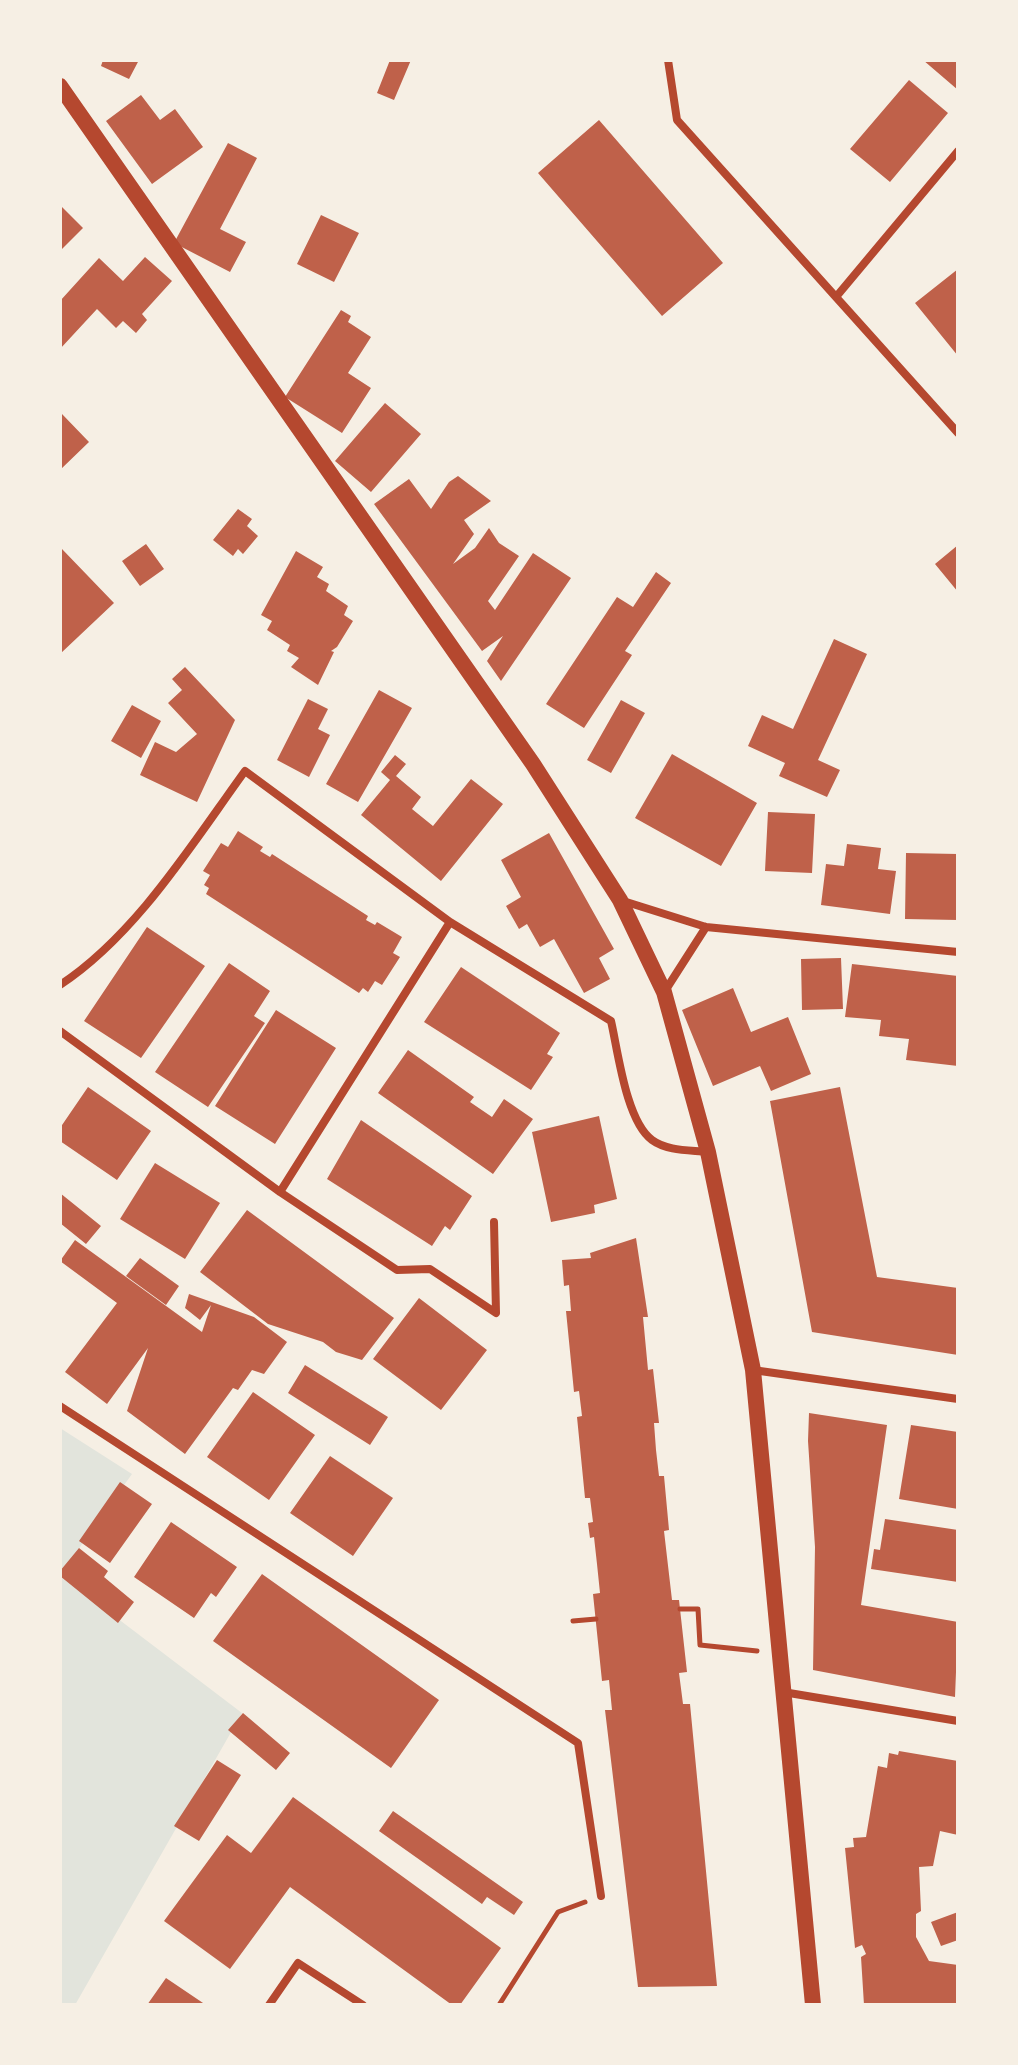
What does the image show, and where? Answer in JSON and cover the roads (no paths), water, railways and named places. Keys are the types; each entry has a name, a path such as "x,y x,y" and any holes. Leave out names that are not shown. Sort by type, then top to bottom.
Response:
{"main road":[{"path":"60,86 533,764 620,900 664,992 708,1152 753,1370 813,2005"}],"street":[{"path":"668,60 677,120 958,433"},
{"path":"836,297 958,151"},
{"path":"60,985 87,967 169,876 245,771 450,922 611,1021 635,1119 651,1140 676,1150 708,1152"},
{"path":"620,900 706,927 958,952"},
{"path":"280,1192 450,922"},
{"path":"664,992 706,927"},
{"path":"60,1031 280,1192 397,1270 430,1269 496,1313 494,1222"},
{"path":"753,1370 958,1399"},
{"path":"60,1406 578,1743 601,1896"},
{"path":"782,1692 958,1721"},
{"path":"269,2005 298,1963 360,2004"}]}
